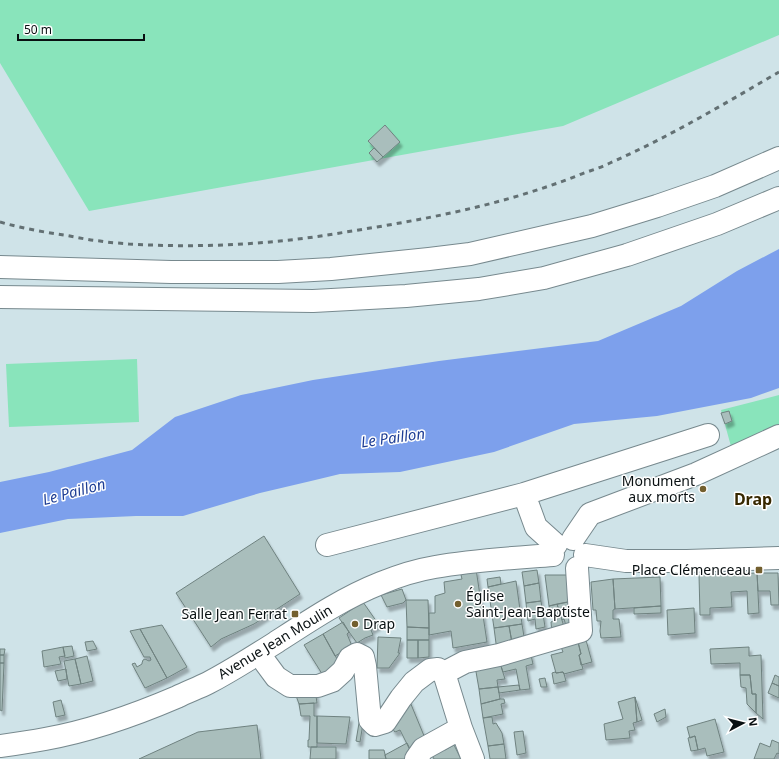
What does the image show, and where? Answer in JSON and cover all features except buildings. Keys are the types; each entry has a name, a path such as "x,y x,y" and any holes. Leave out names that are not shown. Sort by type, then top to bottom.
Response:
{"street":[{"path":"0,267 171,272 278,272 470,254 592,226 657,206 715,186 779,158"},
{"path":"0,285 312,290 479,276 546,266 626,243 715,213 779,186"},
{"path":"0,297 313,301 406,296 479,289 544,278 628,255 717,224 779,198"},
{"path":"327,545 524,494 708,435"},
{"path":"444,673 465,662 499,655 581,631 569,552 590,514 696,474 779,436"},
{"path":"524,494 536,527 569,552"},
{"name":"Avenue Jean Moulin","path":"0,746 74,733 117,720 160,704 207,684 259,654 344,600 382,583 434,567 464,562 569,552 626,561 779,558"},
{"path":"259,654 276,677 290,686 318,686 332,681 343,671 350,658 357,654 363,657 370,720 375,725 385,722 414,682 430,670 438,669 444,673 460,728 473,759"},
{"path":"416,759 423,749 460,728"}],"green space":[{"path":"0,0 779,0 779,35 563,126 89,211 0,63"},
{"path":"137,359 139,422 9,427 6,364"},
{"path":"779,395 779,428 732,450 721,410"}],"water":[{"name":"Le Paillon","path":"779,249 779,388 751,398 657,416 574,424 494,452 400,472 340,474 260,493 183,516 136,516 68,519 0,533 0,482 49,472 132,450 175,417 241,395 313,380 439,361 598,341 681,306 737,271"}],"railway":[{"path":"0,222 40,231 107,242 148,245 205,246 261,243 305,238 429,217 505,200 602,166 632,153 675,131 779,72"}],"place":[{"name":"Monument aux morts","path":"703,489"},
{"name":"Place Clémenceau","path":"759,570"},
{"name":"Église Saint-Jean-Baptiste","path":"458,604"},
{"name":"Salle Jean Ferrat","path":"295,614"},
{"name":"Drap","path":"355,624"}],"district":[{"name":"Drap","path":"753,499"}]}
